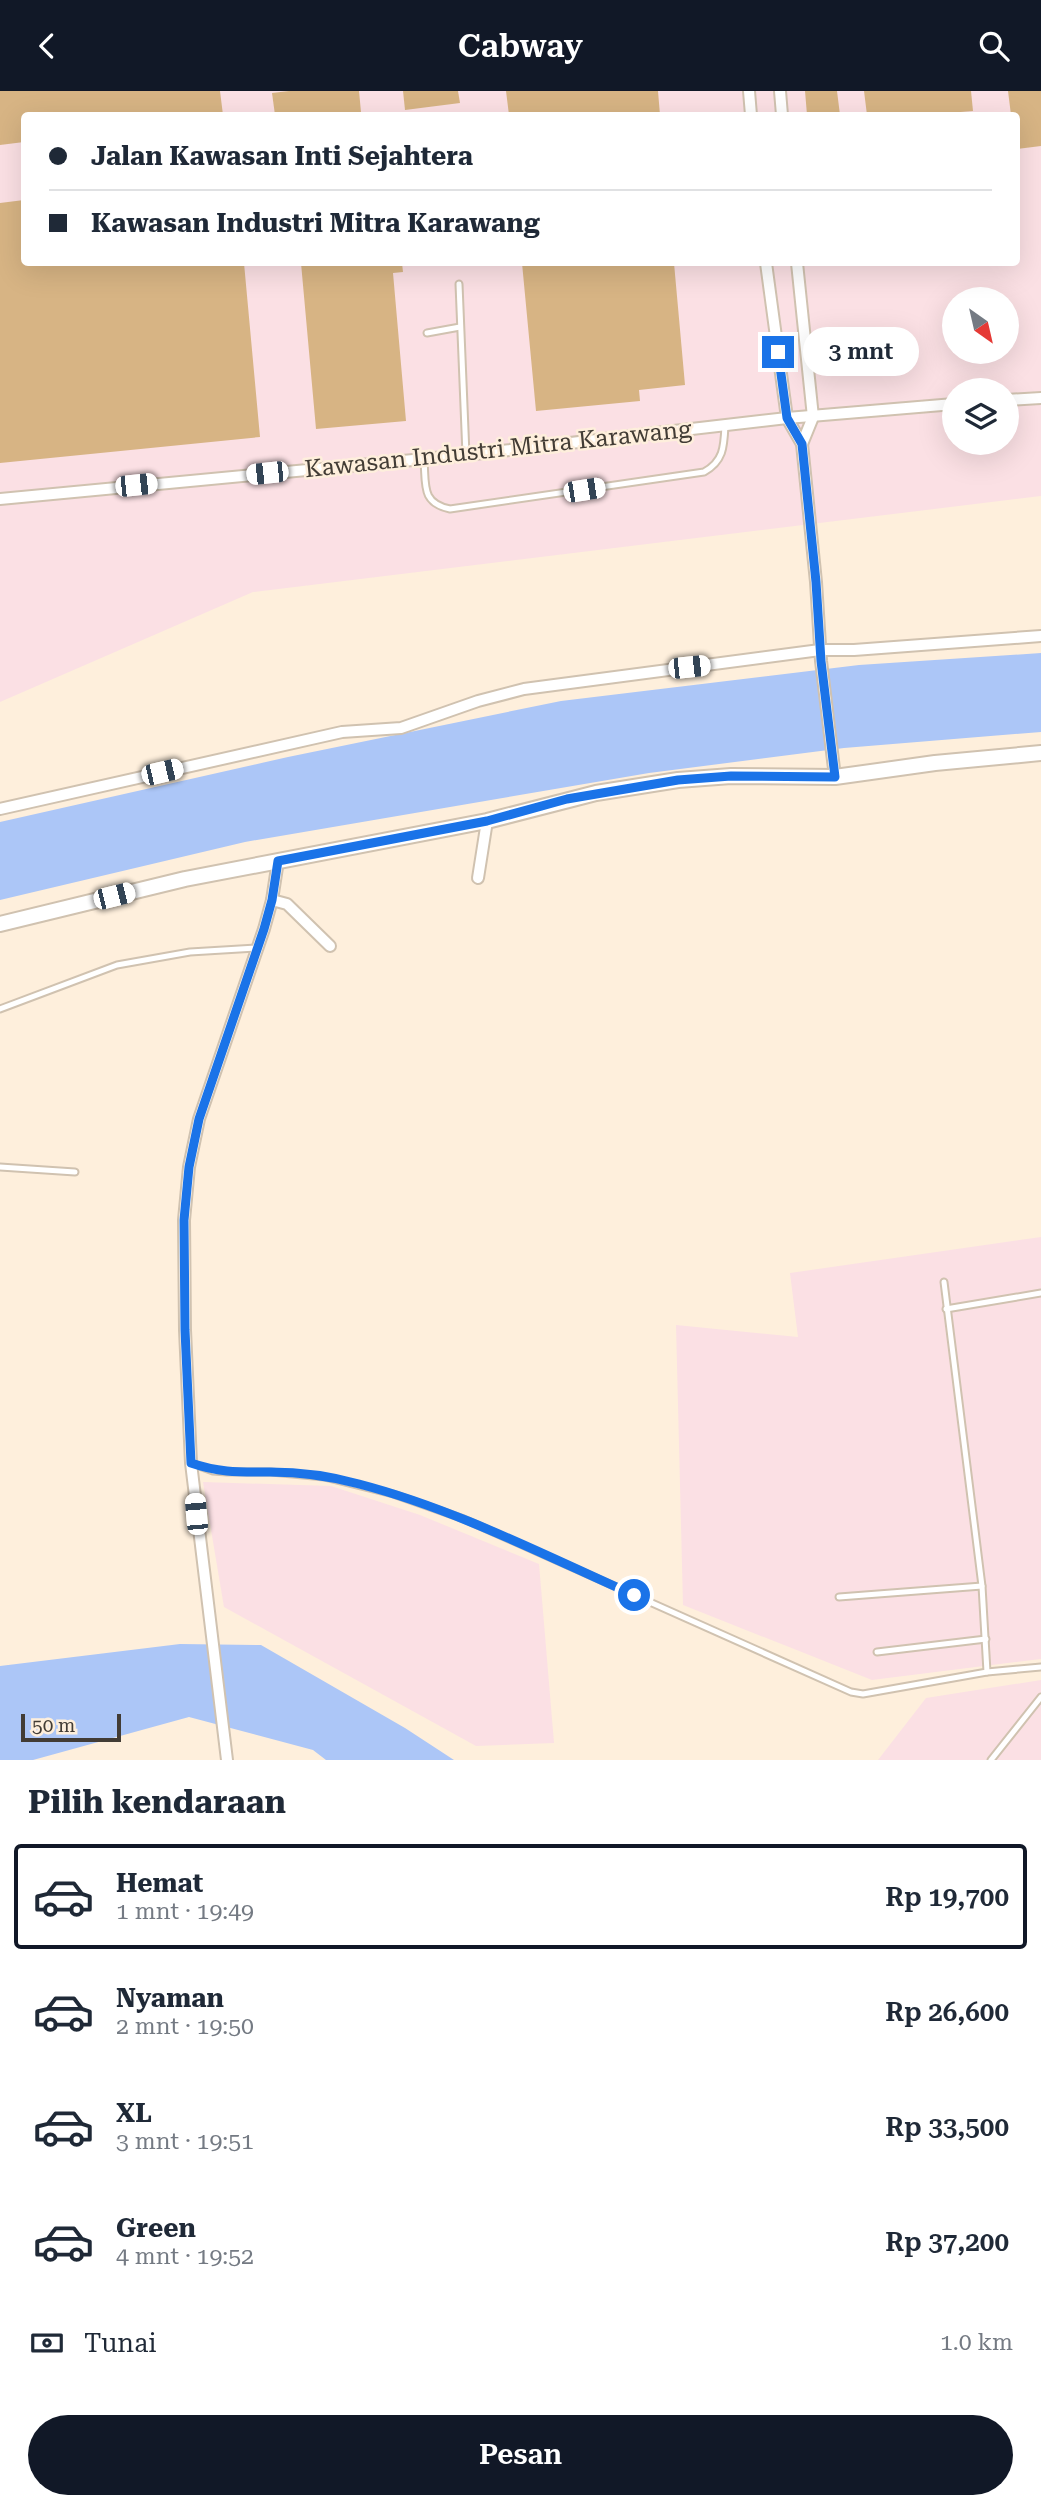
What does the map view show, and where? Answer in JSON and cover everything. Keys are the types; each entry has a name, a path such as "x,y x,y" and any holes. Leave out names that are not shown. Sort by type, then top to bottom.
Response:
{"street":[{"path":"749,91 751,112"},
{"path":"780,91 782,112"},
{"path":"766,266 787,418 802,444 816,582 820,655 835,777"},
{"path":"797,266 813,417 802,444"},
{"path":"1019,399 1041,398"},
{"name":"Kawasan Industri Mitra Karawang","path":"0,499 466,455 787,418 942,405"},
{"path":"0,809 342,732 401,729 478,701 524,689 854,650 1041,636"},
{"path":"0,924 185,879 487,821 567,799 678,780 744,776 835,777 935,763 1041,753"},
{"path":"478,878 487,821"},
{"path":"227,1760 191,1463 185,1330 184,1220 189,1167 199,1119 272,900 278,861"},
{"path":"272,900 287,904 330,946"}],"lane":[{"path":"459,284 466,455"},
{"path":"427,333 460,327"},
{"path":"424,457 427,494 431,502 450,509 704,472 713,467 723,452 725,425"},
{"path":"0,1009 117,965 190,952 257,948"},
{"path":"0,1167 75,1172"},
{"path":"944,1282 982,1586 987,1672"},
{"path":"946,1309 1041,1293"},
{"path":"191,1463 213,1471 271,1472 324,1477 393,1494 464,1519 852,1692 863,1694 987,1672 1041,1667"},
{"path":"839,1597 982,1586"},
{"path":"877,1652 986,1639"},
{"path":"991,1760 1041,1697"}],"shaded area":[{"path":"0,91 1041,91 1041,496 253,592 0,702"},
{"path":"1041,1237 1041,1659 872,1680 683,1605 676,1325 798,1337 790,1273"},
{"path":"203,1482 331,1486 420,1515 539,1564 554,1743 476,1746 224,1607"},
{"path":"1041,1680 1041,1760 878,1760 926,1698"}],"water":[{"path":"1041,653 1041,732 844,748 649,773 245,842 0,900 0,822 288,757 561,701 859,665"},
{"path":"180,1644 261,1645 405,1728 454,1760 326,1760 313,1750 189,1717 33,1760 0,1760 0,1666"}],"building":[{"path":"0,91 220,91 223,112 21,112 21,142 0,145"},
{"path":"359,91 361,112 275,112 272,93"},
{"path":"403,91 458,91 460,103 405,110"},
{"path":"506,91 658,91 660,112 509,112"},
{"path":"805,91 837,91 840,112 807,112"},
{"path":"864,91 971,91 973,111 867,112"},
{"path":"1008,91 1041,91 1041,146 1020,149 1020,112 1011,112"},
{"path":"21,200 21,266 244,266 260,437 0,463 0,203"},
{"path":"301,266 402,266 403,272 393,273 406,421 316,429"},
{"path":"522,266 674,266 685,385 639,390 640,401 536,411"}],"route":[{"path":"634,1595 464,1519 358,1483 271,1472 213,1471 191,1463 185,1330 184,1220 189,1167 199,1119 264,929 278,861 487,821 596,793 678,780 757,775 835,777 821,661 802,444 787,418 778,352"}]}
